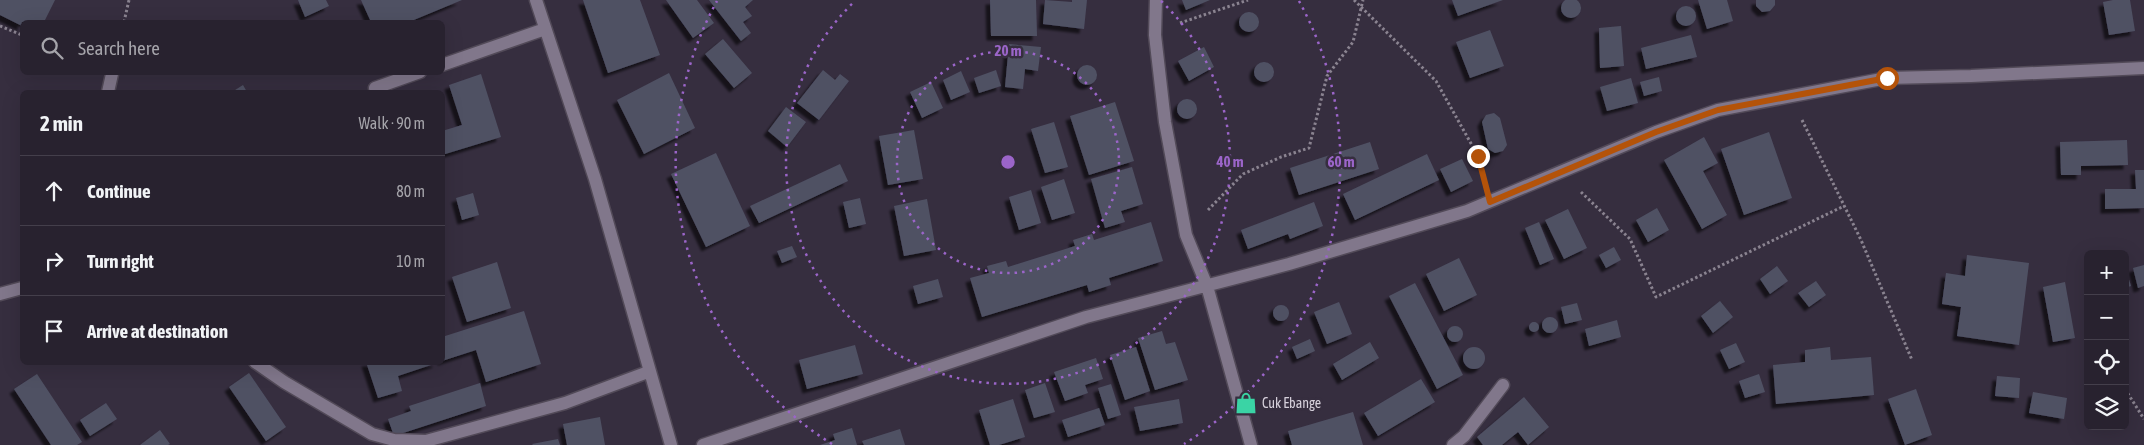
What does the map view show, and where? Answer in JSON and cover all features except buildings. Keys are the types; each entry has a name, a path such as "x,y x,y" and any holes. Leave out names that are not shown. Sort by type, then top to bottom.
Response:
{"street":[{"path":"536,0 595,179 648,372 671,445"},
{"path":"1156,0 1155,35 1165,122 1186,235 1207,286 1251,445"},
{"path":"445,63 546,29"},
{"path":"703,445 1086,317 1207,286 1467,210 1656,132 1718,110 1887,78 2144,68"},
{"path":"108,90 112,75"},
{"path":"375,88 412,75"},
{"path":"0,294 20,289"},
{"path":"259,365 284,382 372,434 394,440 426,441 566,402 648,372"},
{"path":"1453,445 1464,436 1503,385"}],"path":[{"path":"124,20 129,0"},
{"path":"1155,35 1183,21 1248,0"},
{"path":"1354,0 1436,82 1478,156 1490,202"},
{"path":"1186,235 1243,174 1281,157 1309,148 1327,76 1353,42 1362,0"},
{"path":"0,26 20,34"},
{"path":"1790,95 1861,240 1912,360"},
{"path":"1559,173 1595,204 1630,239 1656,297 1844,206"},
{"path":"2129,395 2144,419"}],"place":[{"name":"Cuk Ebange","path":"1246,403"}],"route":[{"path":"1478,156 1490,202 1656,132 1718,110 1887,78"}]}
